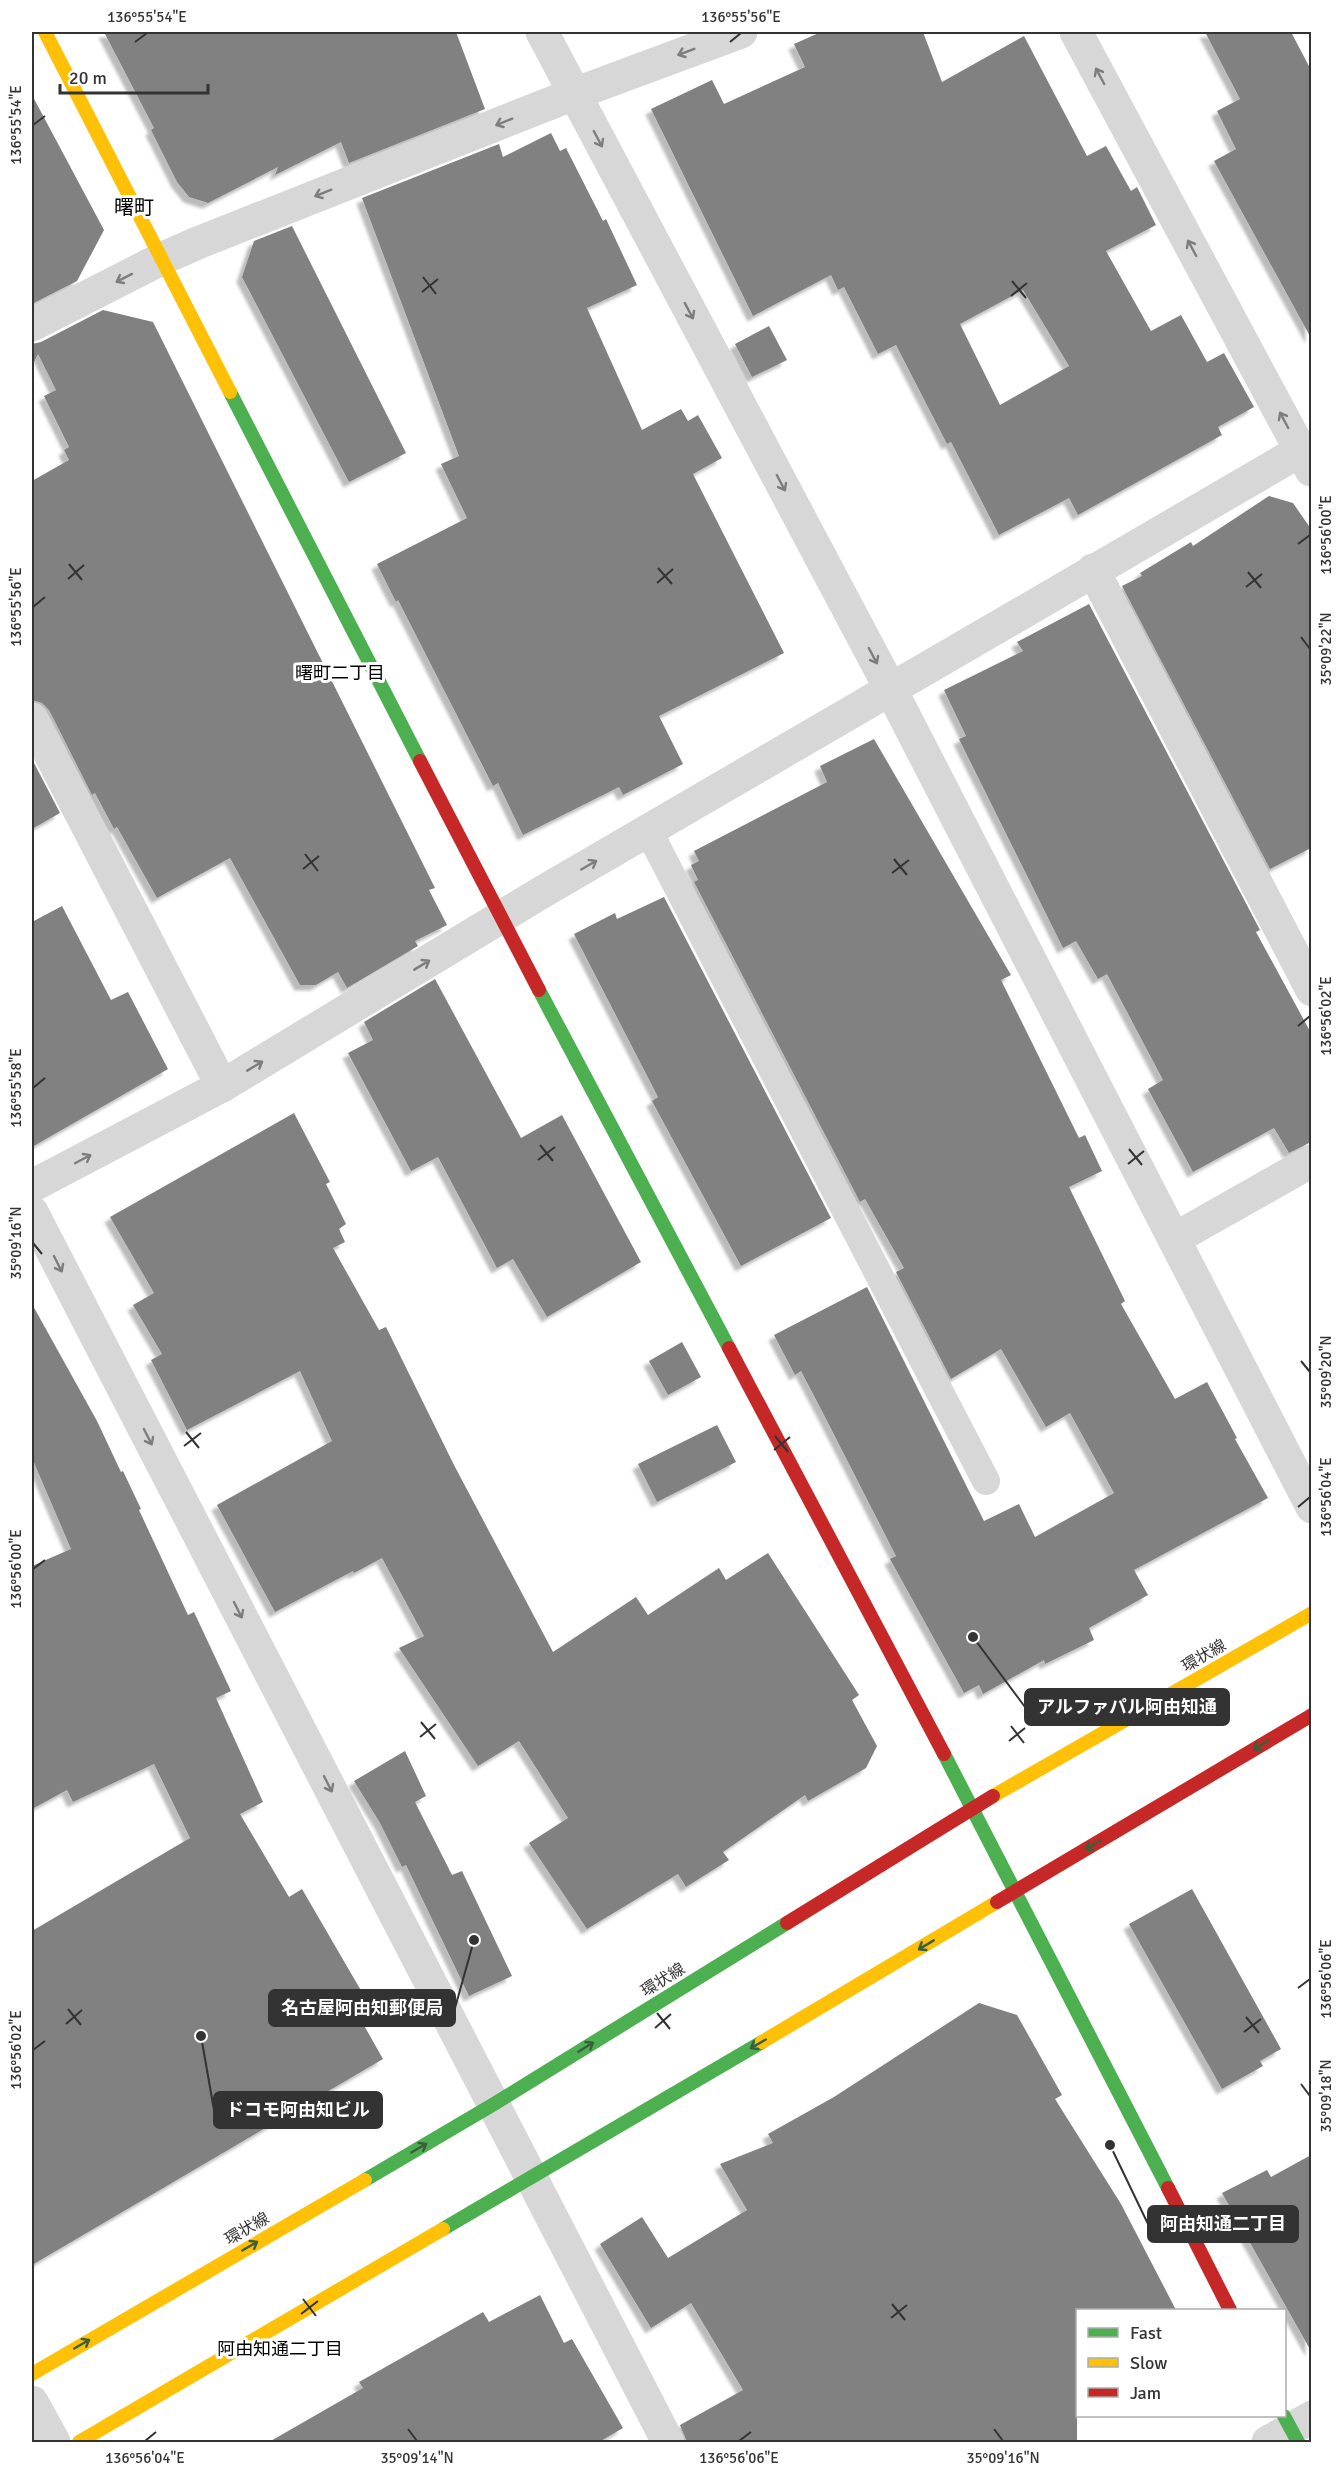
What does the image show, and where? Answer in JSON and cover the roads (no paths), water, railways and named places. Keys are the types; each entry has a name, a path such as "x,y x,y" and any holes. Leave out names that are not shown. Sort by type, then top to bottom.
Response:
{"main road":[{"path":"45,32 501,918 973,1808 1229,2309"},
{"name":"環状線","path":"32,2374 494,2104 973,1808 1311,1613"},
{"path":"79,2442 1015,1892 1311,1715"}],"street":[{"path":"542,32 890,688 1311,1507"},
{"path":"32,325 161,259 574,94 741,32"},
{"path":"32,1186 222,1086 648,830 1093,570 1308,457 1076,32"},
{"path":"1093,570 1311,990"},
{"path":"32,719 222,1086"},
{"path":"1174,1239 1311,1161"},
{"path":"32,1212 668,2442"},
{"path":"32,2402 54,2442"}],"lane":[{"path":"648,830 986,1481"}],"place":[{"name":"アルファパル阿由知通","path":"973,1637"},
{"name":"名古屋阿由知郵便局","path":"474,1940"},
{"name":"ドコモ阿由知ビル","path":"201,2036"},
{"name":"阿由知通二丁目","path":"1110,2145"}],"district":[{"name":"曙町","path":"134,207"},
{"name":"曙町二丁目","path":"340,673"},
{"name":"阿由知通二丁目","path":"280,2349"}]}
